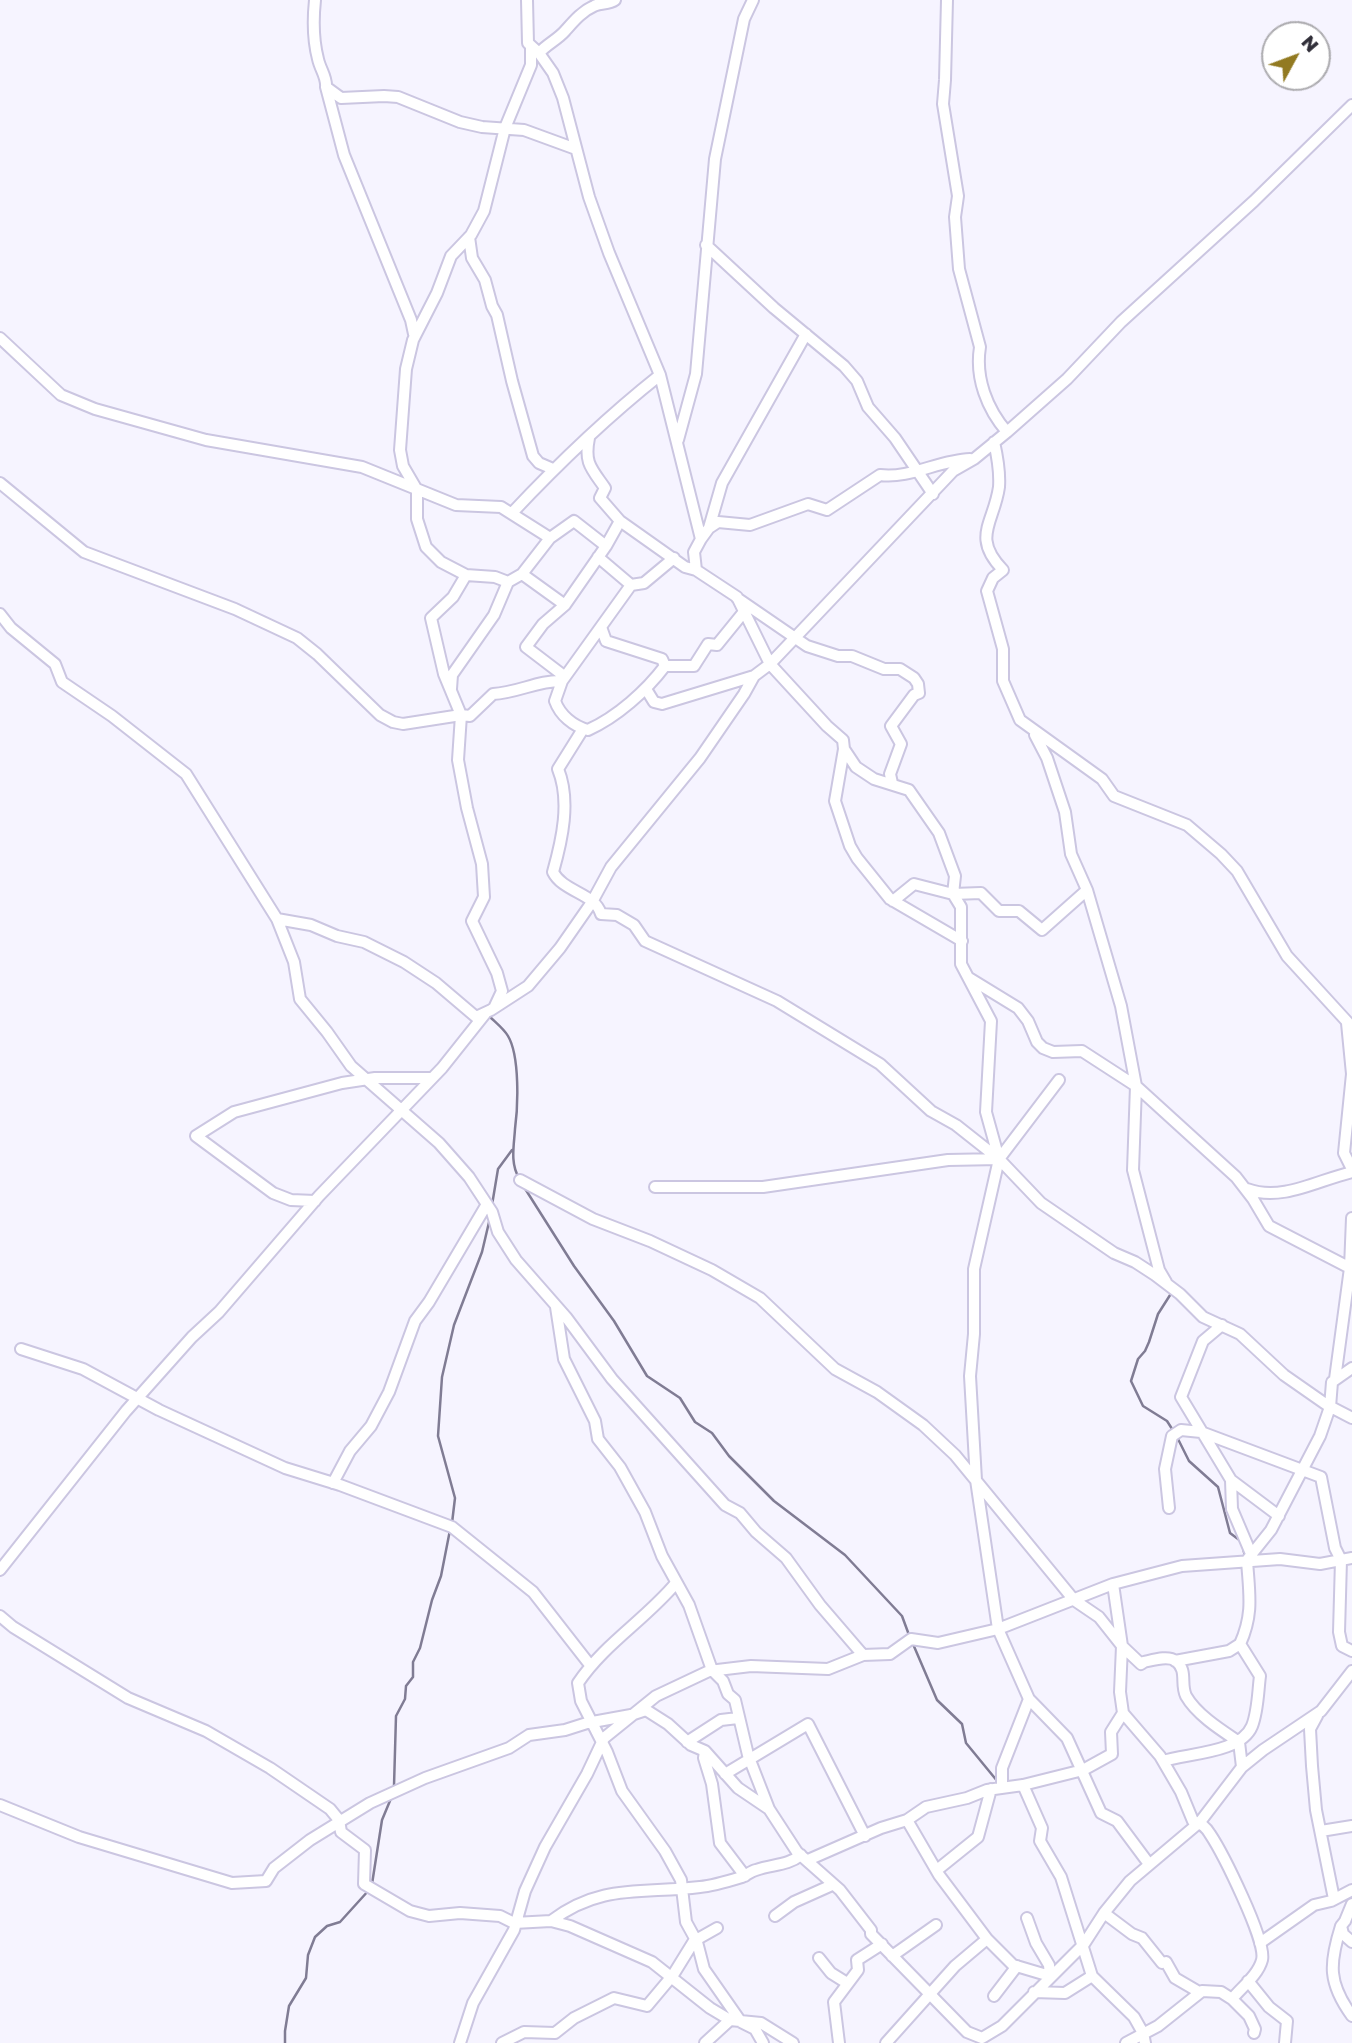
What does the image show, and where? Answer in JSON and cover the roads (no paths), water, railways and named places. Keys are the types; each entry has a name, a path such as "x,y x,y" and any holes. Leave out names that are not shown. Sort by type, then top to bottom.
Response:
{"street":[{"path":"315,0 315,44 320,68 327,81 326,87 344,155 411,320 414,334"},
{"path":"527,0 528,43 553,73 563,97 589,197 609,253 660,375 701,539"},
{"path":"508,582 495,577 466,575 441,562 426,547 416,513 417,490 400,457 406,369 414,334 437,293 451,256 469,237 487,203 505,128 535,50 562,34 575,19 595,5 615,0"},
{"path":"678,440 696,374 715,159 744,19 753,0"},
{"path":"947,0 943,104 958,196 955,218 959,269 980,347 980,380 996,420 1007,432"},
{"path":"326,87 341,98 398,97 460,122 531,132 576,149"},
{"path":"646,689 654,702 662,704 754,676 770,664 956,469 1007,432 1067,379 1123,321 1254,201 1352,105"},
{"path":"469,237 472,258 485,280 497,315 533,456 539,463 554,469"},
{"path":"706,245 854,377 868,407 895,438 933,494"},
{"path":"696,570 694,552 709,528 722,483 806,334"},
{"path":"0,338 61,395 95,409 205,440 357,465 456,505 501,507 550,538"},
{"path":"512,513 554,469 626,402 660,375"},
{"path":"589,438 586,453 588,463 605,488 600,496 620,522 685,567 696,570 737,597 793,637 820,651 838,656 852,656 886,669 900,669 915,678 919,693 914,695 891,726 901,744 890,774 892,783"},
{"path":"994,442 999,485 985,539 991,558 1003,570 993,578 987,591 1002,642 1005,663 1003,681 1020,720 1102,779 1114,796 1187,825 1221,854 1237,871 1287,956 1350,1025 1352,1074 1344,1153 1352,1171 1295,1190 1262,1194 1245,1189"},
{"path":"709,528 722,522 753,524 792,508 808,505 827,510 880,475 894,477 952,460 974,458"},
{"path":"0,483 84,552 235,609 297,639 317,654 380,715 393,722 417,723 461,715 470,716 493,694 508,693 563,679"},
{"path":"451,695 452,675 494,615 508,582 522,574 550,538 574,521 606,547"},
{"path":"563,679 526,647 543,624 565,606 620,522"},
{"path":"597,557 631,585"},
{"path":"665,666 646,689 588,730 561,714 556,704 563,679 631,585 644,583 674,558"},
{"path":"522,574 565,606"},
{"path":"0,1570 138,1398 192,1337 219,1312 316,1201 432,1079 490,1011 502,991 497,973 472,921 484,897 482,864 458,760 461,715 451,695 430,618 453,597 466,575"},
{"path":"737,597 770,664 843,740 844,749 835,796 838,812 857,858 893,901 961,941"},
{"path":"665,666 694,666 708,644 716,645 743,613"},
{"path":"0,614 11,628 55,664 62,682 112,716 186,774 277,919 294,962 300,999 351,1066 439,1143 469,1177 487,1204 516,1261 556,1306 612,1379 725,1505 740,1513 756,1532 786,1558 820,1605 863,1655"},
{"path":"601,627 604,640 662,659 665,666"},
{"path":"277,919 312,925 337,936 364,942 404,962 436,983 477,1017 490,1011 528,986 560,948 592,902 611,867 700,758 754,676"},
{"path":"583,729 558,769 565,798 554,877 598,906 603,915 617,915 634,925 645,941 774,1000 880,1064 931,1111 956,1125 999,1159 1041,1203 1114,1253 1135,1262 1167,1285 1203,1317 1240,1334 1284,1376 1352,1418"},
{"path":"1033,731 1047,758 1065,812 1071,854 1087,890 1121,1006 1136,1086 1133,1170 1159,1270 1167,1285"},
{"path":"844,749 863,773 909,790 939,833 955,876 953,894 961,907 960,958 992,1021 986,1110 988,1127 999,1159"},
{"path":"893,901 914,884 953,894 981,893 999,911 1019,911 1042,930 1087,890"},
{"path":"969,978 1018,1007 1043,1048 1053,1052 1082,1051 1136,1086 1236,1177 1266,1224 1351,1268"},
{"path":"316,1201 291,1200 273,1193 196,1136 234,1112 342,1083 405,1077 432,1079"},
{"path":"1059,1080 999,1159 974,1269 974,1334 970,1376 976,1480 998,1629 1030,1699 1067,1738 1101,1813 1116,1821 1149,1864"},
{"path":"655,1186 763,1187 948,1160 999,1159"},
{"path":"520,1180 593,1219 650,1241 712,1270 760,1298 835,1369 877,1392 923,1424 976,1480 1074,1600 1099,1617 1122,1646 1141,1664 1166,1658 1175,1661 1184,1670 1185,1695 1210,1721 1239,1742 1242,1767"},
{"path":"332,1483 350,1451 371,1426 389,1392 415,1321 435,1293 487,1204"},
{"path":"1335,1379 1351,1268 1352,1218"},
{"path":"556,1306 564,1359 594,1421 598,1438 620,1467 645,1512 662,1556 689,1605 712,1670 723,1681 727,1694 735,1700 750,1760 769,1809 789,1842 840,1890 856,1908 871,1934 966,2038 985,2040 1002,2026 1084,1944 1104,1913 1130,1881 1200,1822 1242,1767 1318,1714"},
{"path":"1222,1325 1203,1341 1181,1397 1231,1480 1279,1516"},
{"path":"21,1349 83,1368 159,1410 285,1468 452,1527 533,1592 590,1665"},
{"path":"1249,1558 1271,1531 1320,1436 1330,1406 1332,1382 1352,1368"},
{"path":"1169,1508 1165,1469 1172,1436 1181,1430 1201,1432 1323,1478 1335,1548 1346,1559"},
{"path":"1175,1661 1229,1651 1240,1644 1249,1625 1249,1558 1232,1509 1231,1480"},
{"path":"460,2043 473,2003 516,1923 525,1891 545,1847 587,1774 604,1738 656,1696 712,1670 751,1666 828,1669 863,1655 890,1654 911,1639 938,1643 998,1629 1113,1584 1182,1566 1249,1558 1320,1564 1346,1559"},
{"path":"1346,1559 1339,1632 1342,1646 1352,1651"},
{"path":"676,1583 657,1605 590,1665 578,1683 581,1701 622,1791 665,1850 681,1880 686,1922 704,1969 736,2021"},
{"path":"1113,1584 1122,1646 1120,1692 1123,1713 1163,1761 1181,1792 1193,1821 1200,1822 1209,1832 1244,1899 1260,1943 1262,1962 1232,1998"},
{"path":"0,1616 13,1628 88,1671 128,1698 206,1731 270,1768 330,1809 338,1820 341,1832 365,1850 364,1884 390,1901 410,1911 429,1916 460,1913 500,1916 516,1923 551,1921 570,1926 652,1962 710,2008 755,2029 763,2043"},
{"path":"1163,1761 1226,1748 1239,1742 1252,1726 1260,1676 1240,1644"},
{"path":"1334,1899 1317,1810 1310,1729 1318,1714 1352,1671"},
{"path":"937,1870 978,1837 1030,1699"},
{"path":"0,1805 79,1837 232,1883 267,1881 274,1868 338,1820 370,1802 425,1778 509,1748 529,1735 565,1730 646,1710 668,1724 687,1742 705,1751 738,1788 769,1809"},
{"path":"551,1921 600,1895 624,1891 669,1891 704,1887 745,1876 759,1869 790,1863 865,1836 907,1820 926,1807 996,1788 1023,1786 1083,1770 1112,1754 1112,1731 1123,1713"},
{"path":"687,1742 721,1720 738,1718"},
{"path":"725,1774 808,1724 865,1836"},
{"path":"705,1751 704,1758 712,1784 720,1843 745,1876"},
{"path":"1023,1786 1042,1828 1040,1841 1062,1877 1092,1976 1134,2017 1144,2038"},
{"path":"907,1820 937,1870 987,1939 1017,1966 1050,1976"},
{"path":"1321,1831 1352,1826"},
{"path":"775,1916 794,1902 832,1885"},
{"path":"1260,1943 1314,1905 1352,1890"},
{"path":"1352,1904 1340,1926 1332,1956 1332,1979 1343,2004 1352,2016"},
{"path":"1104,1913 1132,1934 1142,1938 1158,1960 1166,1962 1175,1978 1199,1992 1221,1992 1232,1998 1249,2016 1254,2033"},
{"path":"1027,1918 1036,1943 1049,1965 1050,1976"},
{"path":"892,1956 936,1925"},
{"path":"1340,1926 1343,1934 1352,1942"},
{"path":"502,2043 524,2032 555,2033 575,2018 614,1998 647,2006 671,1978 695,1940 717,1928"},
{"path":"886,2043 956,1966 987,1939"},
{"path":"839,2043 834,2003 858,1970 857,1960 882,1944"},
{"path":"819,1958 831,1973 847,1983"},
{"path":"994,1996 1017,1966"},
{"path":"1034,1992 1065,1993 1092,1976"},
{"path":"1248,1981 1269,2007 1287,2021 1285,2043"},
{"path":"1126,2043 1144,2038 1199,1992"},
{"path":"705,2043 736,2021 761,2024 793,2043"}],"waterway":[{"path":"489,1016 508,1036 515,1056 517,1095 513,1154 519,1178"},
{"path":"492,1205 498,1169 512,1150"},
{"path":"524,1187 574,1266 614,1321 647,1376 680,1398 695,1422 712,1433 729,1456 774,1501 845,1555 902,1616 909,1635"},
{"path":"452,1523 455,1498 438,1436 442,1377 454,1325 482,1252 490,1218"},
{"path":"1172,1292 1158,1314 1149,1342 1138,1359 1131,1381 1143,1406 1167,1421 1174,1432"},
{"path":"1177,1437 1189,1461 1218,1487 1230,1533 1242,1542 1245,1557"},
{"path":"394,1786 396,1716 405,1699 406,1686 413,1677 413,1662 420,1648 441,1576 450,1530"},
{"path":"913,1644 937,1700 962,1724 966,1743 998,1782"},
{"path":"372,1884 382,1820 392,1796"},
{"path":"285,2043 289,2006 306,1978 308,1955 315,1937 327,1926 340,1922 369,1890"}]}
